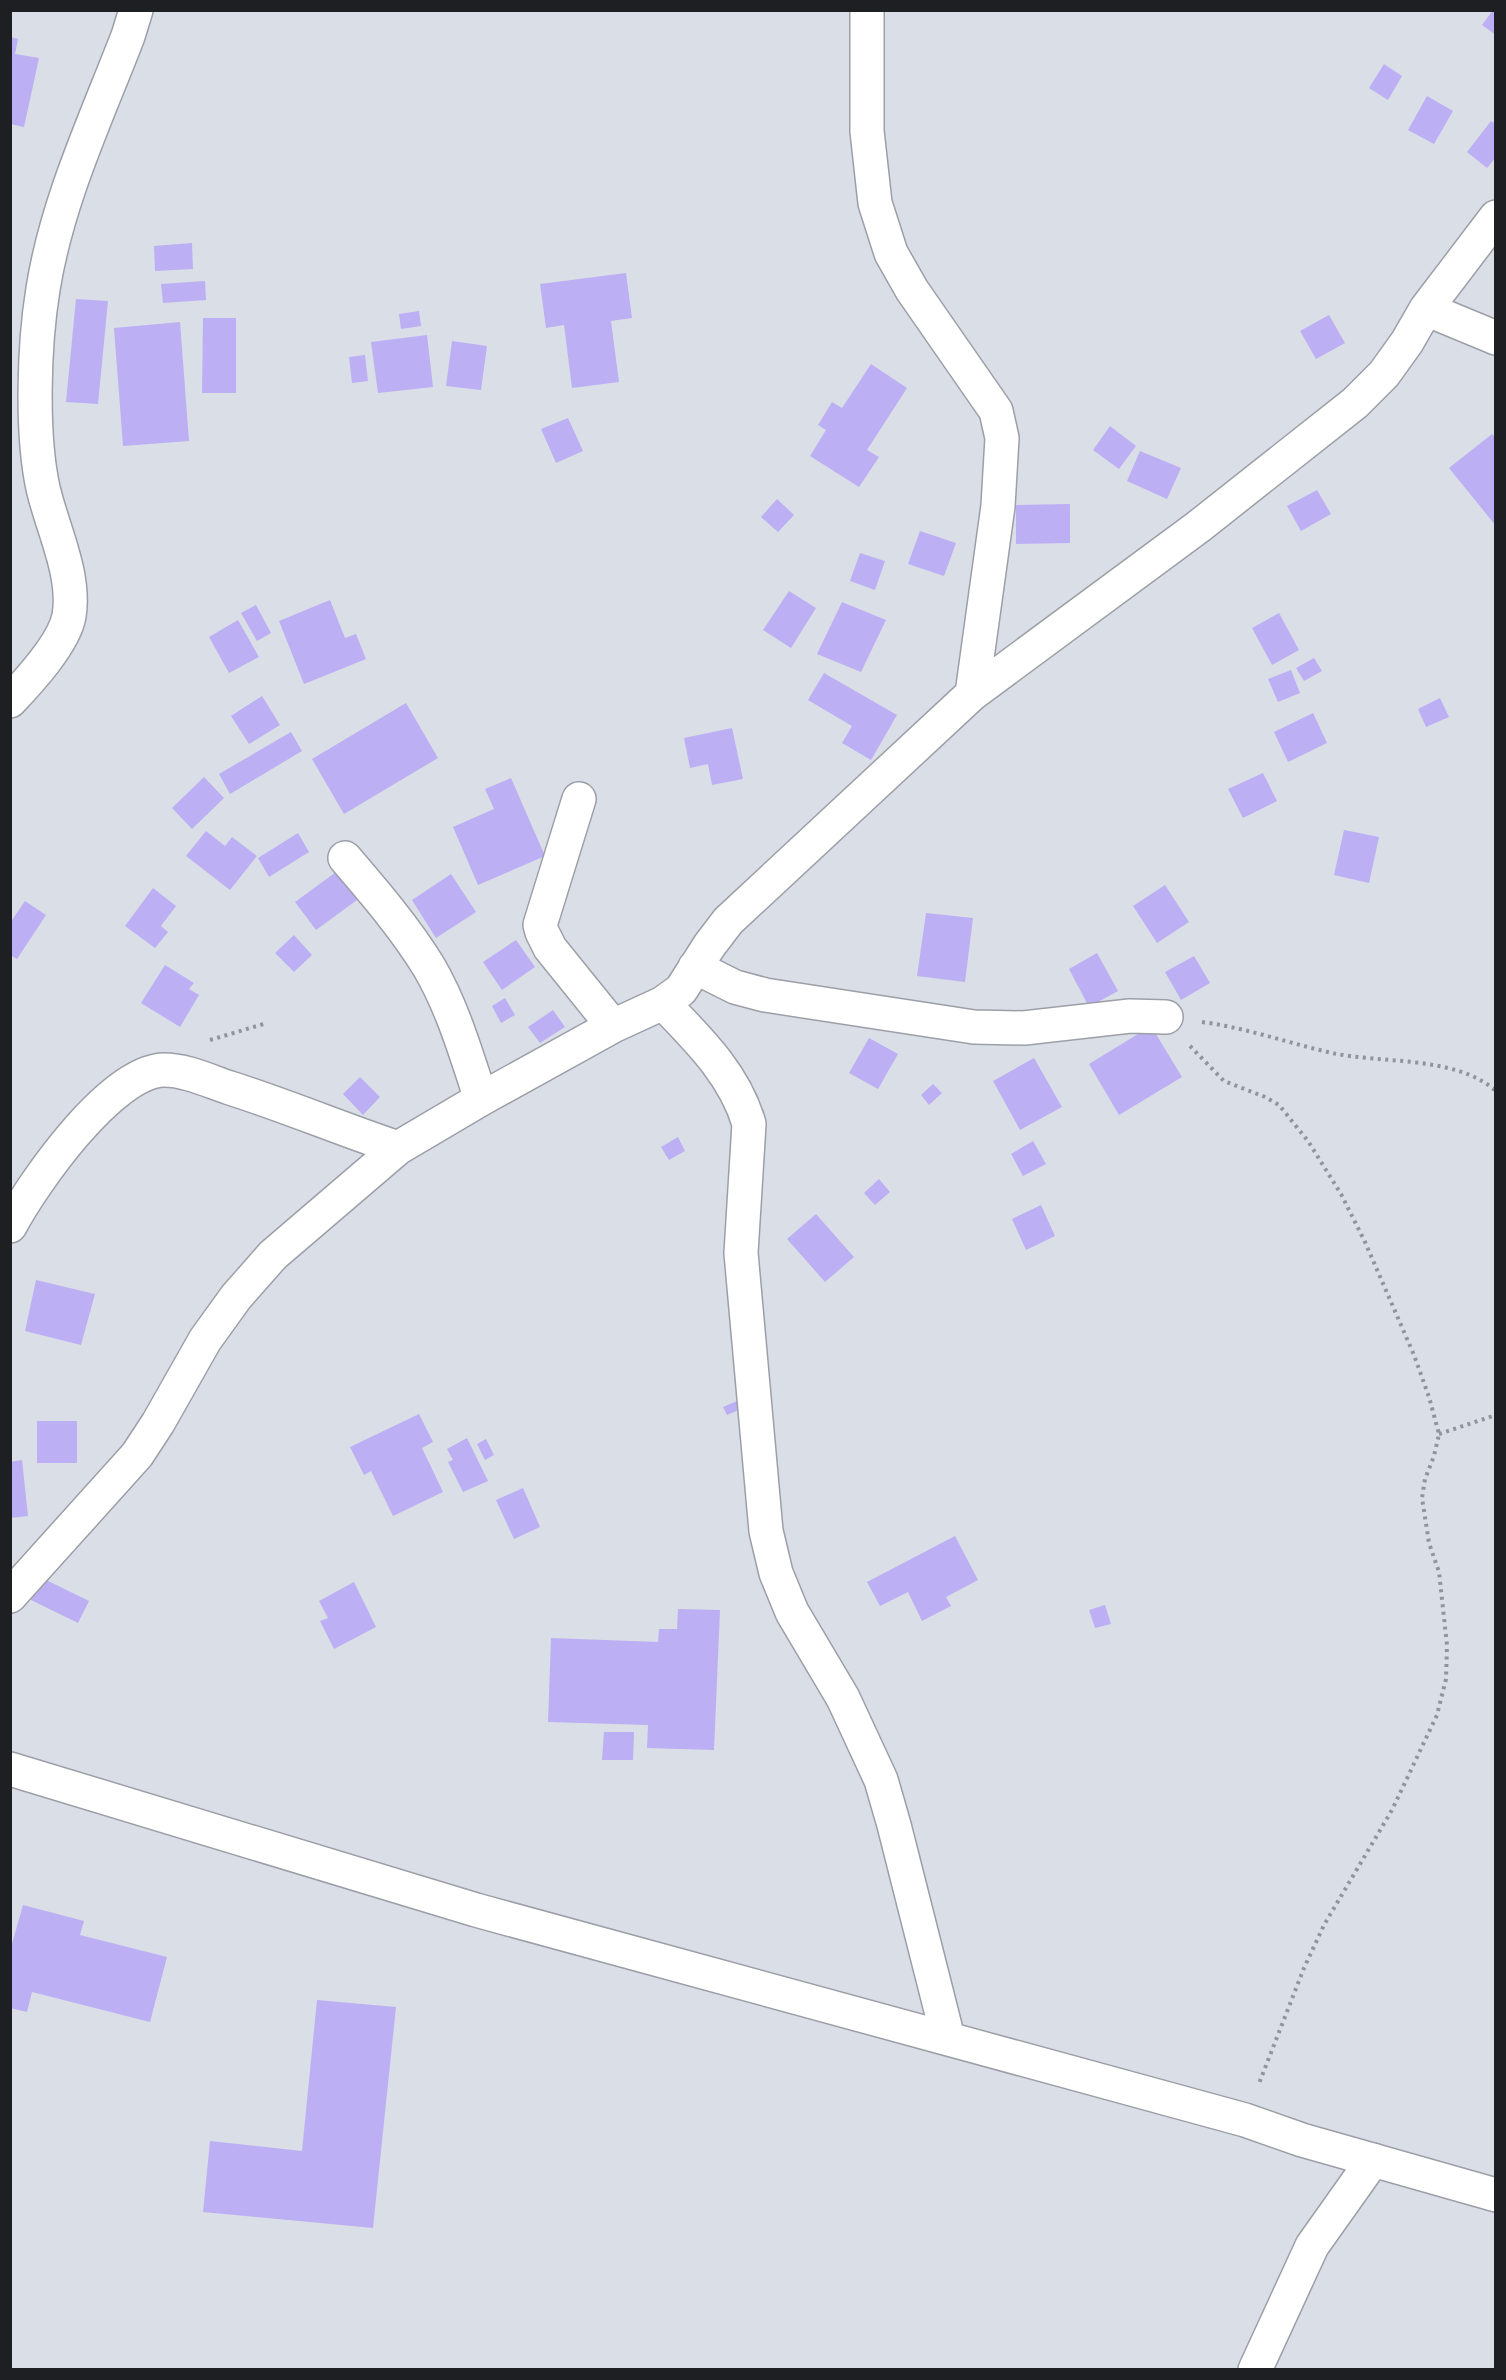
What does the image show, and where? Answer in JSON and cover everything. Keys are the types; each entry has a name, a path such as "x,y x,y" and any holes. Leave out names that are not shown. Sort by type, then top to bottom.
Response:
{"street":[{"path":"10,701 46,658 63,632 69,617 65,563 43,487 37,440 35,388 40,313 53,240 66,195 136,10"},
{"path":"867,10 867,131 875,203 881,223 891,254 912,290 996,411 1002,438 998,506 972,693"},
{"path":"10,1596 137,1455 205,1340 236,1297 273,1255 398,1148 613,1026 663,1003 681,990 728,921 972,693 1198,527 1355,403 1383,374 1407,342 1426,309 1496,217"},
{"path":"1426,309 1496,338"},
{"path":"579,799 540,925 546,942 613,1026"},
{"path":"345,858 411,939 442,991 462,1041 481,1099"},
{"path":"695,967 735,987 765,995 974,1027 1024,1028 1130,1016 1166,1017"},
{"path":"663,1003 709,1051 734,1088 746,1116 749,1137 741,1253 766,1531 776,1573 792,1612 843,1698 881,1780 948,2038"},
{"path":"10,1226 58,1152 85,1122 117,1091 162,1070 189,1074 398,1148"},
{"path":"10,1769 476,1910 1245,2120 1302,2140 1496,2195"},
{"path":"1255,2370 1312,2246 1372,2160"}],"path":[{"path":"1166,1017 1244,1029 1334,1053 1443,1067 1483,1081 1496,1091"},
{"path":"1166,1017 1203,1061 1224,1081 1265,1097 1279,1106 1308,1141 1341,1194 1370,1252 1414,1355 1439,1434 1425,1479 1422,1498 1425,1523 1439,1572 1447,1645 1446,1679 1437,1715 1392,1810 1324,1924 1304,1968 1245,2120"},
{"path":"1439,1434 1496,1415"}],"building":[{"path":"1493,10 1496,10 1496,35 1482,25"},
{"path":"10,37 18,39 15,54 39,58 24,127 10,124"},
{"path":"1384,64 1402,76 1388,100 1369,88"},
{"path":"1427,96 1453,111 1434,144 1408,130"},
{"path":"1491,121 1496,124 1496,157 1487,168 1467,152"},
{"path":"192,243 193,269 155,271 154,246"},
{"path":"626,273 632,318 611,321 619,382 572,388 564,325 546,328 540,284"},
{"path":"205,281 206,300 163,303 161,284"},
{"path":"76,299 108,301 98,404 66,402"},
{"path":"419,311 421,326 401,329 399,314"},
{"path":"1329,315 1345,343 1316,359 1300,331"},
{"path":"203,318 236,318 236,393 202,393"},
{"path":"180,322 189,441 123,446 114,328"},
{"path":"427,335 433,387 378,393 371,342"},
{"path":"452,341 487,346 481,390 446,386"},
{"path":"365,355 368,381 352,383 349,357"},
{"path":"871,364 907,388 867,450 879,457 859,487 810,456 826,430 818,425 832,402 842,408"},
{"path":"568,418 583,451 556,463 541,429"},
{"path":"1110,426 1136,446 1119,469 1093,450"},
{"path":"1492,434 1496,438 1496,526 1449,468"},
{"path":"1140,451 1181,468 1167,499 1127,481"},
{"path":"1317,490 1331,514 1301,531 1287,506"},
{"path":"777,499 794,515 778,532 761,517"},
{"path":"1070,504 1070,543 1016,544 1016,505"},
{"path":"920,531 956,543 944,576 908,564"},
{"path":"860,553 885,561 875,590 850,581"},
{"path":"789,591 816,608 791,648 763,630"},
{"path":"330,600 345,638 356,634 366,659 304,684 279,621"},
{"path":"842,602 886,620 861,672 817,654"},
{"path":"256,605 271,633 257,641 241,613"},
{"path":"1279,613 1299,650 1272,665 1252,628"},
{"path":"238,620 259,657 229,673 209,637"},
{"path":"1314,658 1322,671 1304,681 1296,668"},
{"path":"1291,670 1300,693 1278,702 1268,679"},
{"path":"824,673 897,715 871,760 842,743 852,726 808,700"},
{"path":"262,696 280,725 249,744 231,716"},
{"path":"1440,698 1449,717 1426,727 1418,709"},
{"path":"406,703 438,758 344,814 312,759"},
{"path":"1313,713 1327,743 1288,762 1274,732"},
{"path":"732,728 743,779 712,785 708,764 690,768 684,738"},
{"path":"291,732 302,751 230,794 219,774"},
{"path":"1263,773 1277,801 1243,818 1228,789"},
{"path":"204,777 224,798 192,829 172,808"},
{"path":"511,778 545,856 478,885 453,827 494,809 485,789"},
{"path":"1344,830 1379,837 1369,883 1334,875"},
{"path":"206,831 225,846 232,837 257,856 230,890 186,856"},
{"path":"298,833 309,852 269,877 258,858"},
{"path":"336,872 357,900 316,930 295,902"},
{"path":"451,874 476,912 436,938 412,900"},
{"path":"1165,885 1189,922 1157,943 1133,906"},
{"path":"153,888 176,906 161,926 168,932 155,948 125,926"},
{"path":"25,901 46,915 17,959 10,955 10,923"},
{"path":"926,913 973,918 965,982 917,976"},
{"path":"294,935 312,955 294,972 275,953"},
{"path":"516,940 535,967 502,990 483,962"},
{"path":"1097,953 1118,991 1089,1007 1069,969"},
{"path":"1194,956 1210,983 1181,1000 1165,972"},
{"path":"165,965 194,983 189,989 199,995 180,1027 141,1003"},
{"path":"505,998 515,1015 501,1023 492,1006"},
{"path":"553,1010 565,1027 540,1043 528,1027"},
{"path":"1151,1026 1182,1077 1119,1115 1089,1064"},
{"path":"869,1038 898,1054 878,1089 849,1073"},
{"path":"1034,1058 1062,1107 1020,1130 993,1081"},
{"path":"360,1077 380,1097 363,1115 343,1094"},
{"path":"933,1084 942,1093 929,1105 921,1095"},
{"path":"678,1137 685,1151 669,1160 661,1147"},
{"path":"1033,1141 1046,1164 1023,1176 1011,1154"},
{"path":"879,1179 890,1192 875,1205 864,1193"},
{"path":"1041,1205 1055,1236 1026,1250 1012,1219"},
{"path":"816,1214 854,1257 825,1282 787,1239"},
{"path":"36,1280 95,1294 81,1345 25,1331"},
{"path":"737,1401 741,1409 727,1415 723,1407"},
{"path":"419,1414 433,1442 422,1448 443,1492 393,1516 371,1471 364,1475 350,1447"},
{"path":"37,1421 77,1421 77,1463 37,1463"},
{"path":"467,1438 488,1481 463,1492 448,1462 453,1460 447,1449"},
{"path":"486,1439 494,1455 485,1460 477,1444"},
{"path":"22,1460 28,1516 10,1518 10,1462"},
{"path":"523,1488 540,1527 514,1539 496,1500"},
{"path":"955,1536 978,1580 946,1597 951,1606 922,1621 908,1592 880,1606 867,1582"},
{"path":"42,1578 89,1601 78,1623 31,1600"},
{"path":"354,1582 376,1627 334,1649 320,1621 328,1618 319,1601"},
{"path":"1105,1605 1111,1624 1095,1628 1089,1610"},
{"path":"678,1609 720,1610 714,1750 647,1748 648,1725 548,1722 551,1638 658,1642 659,1629 677,1629"},
{"path":"604,1732 634,1732 633,1760 602,1760"},
{"path":"23,1905 84,1921 80,1935 167,1957 150,2022 32,1992 27,2012 10,2008 10,1951"},
{"path":"317,2000 396,2007 373,2228 203,2212 210,2141 302,2151"}]}
